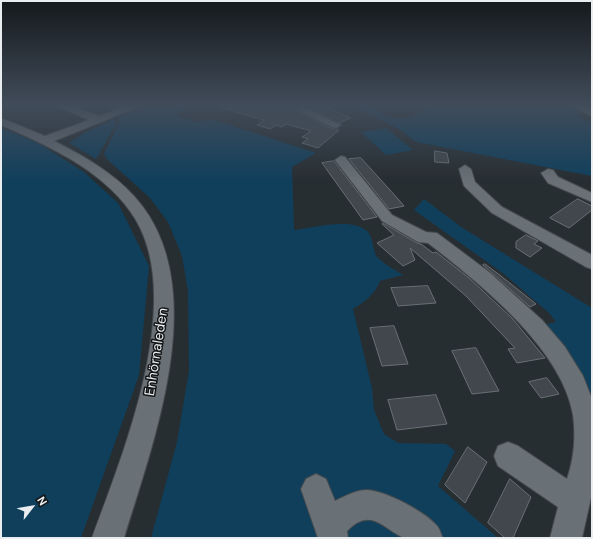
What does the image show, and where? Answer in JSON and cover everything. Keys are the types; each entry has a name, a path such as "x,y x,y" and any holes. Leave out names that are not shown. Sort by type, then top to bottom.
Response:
{"street":[{"name":"Enhörnaleden","path":"22,130 45,140 92,168 129,199 148,227 159,262 166,311 155,374 140,442 108,538"},
{"path":"45,140 72,130"},
{"path":"341,160 387,218 424,238 431,237 472,268 518,307 545,338 557,355 576,390 583,409 587,428 588,448 566,538"},
{"path":"465,169 469,183 497,210 592,263"},
{"path":"548,173 549,177 554,180 592,198"},
{"path":"508,456 575,501"},
{"path":"316,489 332,532"},
{"path":"332,532 344,513 365,505 378,507 393,512 427,538"}],"shaded area":[{"path":"1,130 6,130 38,143 84,172 118,203 149,266 139,375 81,538 1,538"},
{"path":"90,130 113,130 96,159 69,143"},
{"path":"115,130 246,130 316,153 292,167 294,230 332,224 360,227 369,234 377,257 403,275 380,281 369,297 362,304 353,309 372,388 374,410 384,434 398,443 446,444 455,451 438,486 498,538 151,538 177,442 189,371 188,291 182,256 168,222 150,198 107,159 104,154"},
{"path":"389,130 413,150 386,155 361,132"},
{"path":"401,130 592,130 592,176 416,142"},
{"path":"424,199 461,227 592,308 592,401 536,327 556,322 549,313 504,274 414,210"}],"building":[{"path":"308,130 339,130 318,148 302,143 308,139 302,137 311,131"},
{"path":"435,151 447,153 449,163 435,162"},
{"path":"361,158 404,206 389,209 349,159"},
{"path":"334,161 377,217 363,220 322,163"},
{"path":"578,199 592,206 592,210 569,228 550,218"},
{"path":"383,223 421,244 433,253 436,252 469,278 512,318 545,358 517,363 508,349 515,348 466,296 410,248 415,260 403,266 377,243 394,235 382,224"},
{"path":"526,235 538,241 534,244 542,248 530,257 516,248 516,242"},
{"path":"485,264 536,304 530,307 483,265"},
{"path":"428,286 436,303 398,306 391,288"},
{"path":"394,326 408,364 382,366 370,328"},
{"path":"476,348 499,391 472,394 452,351"},
{"path":"547,378 559,394 541,398 529,382"},
{"path":"436,395 447,424 397,430 388,400"},
{"path":"468,447 487,462 465,503 445,485"},
{"path":"510,479 531,497 513,538 505,538 488,523"}]}
